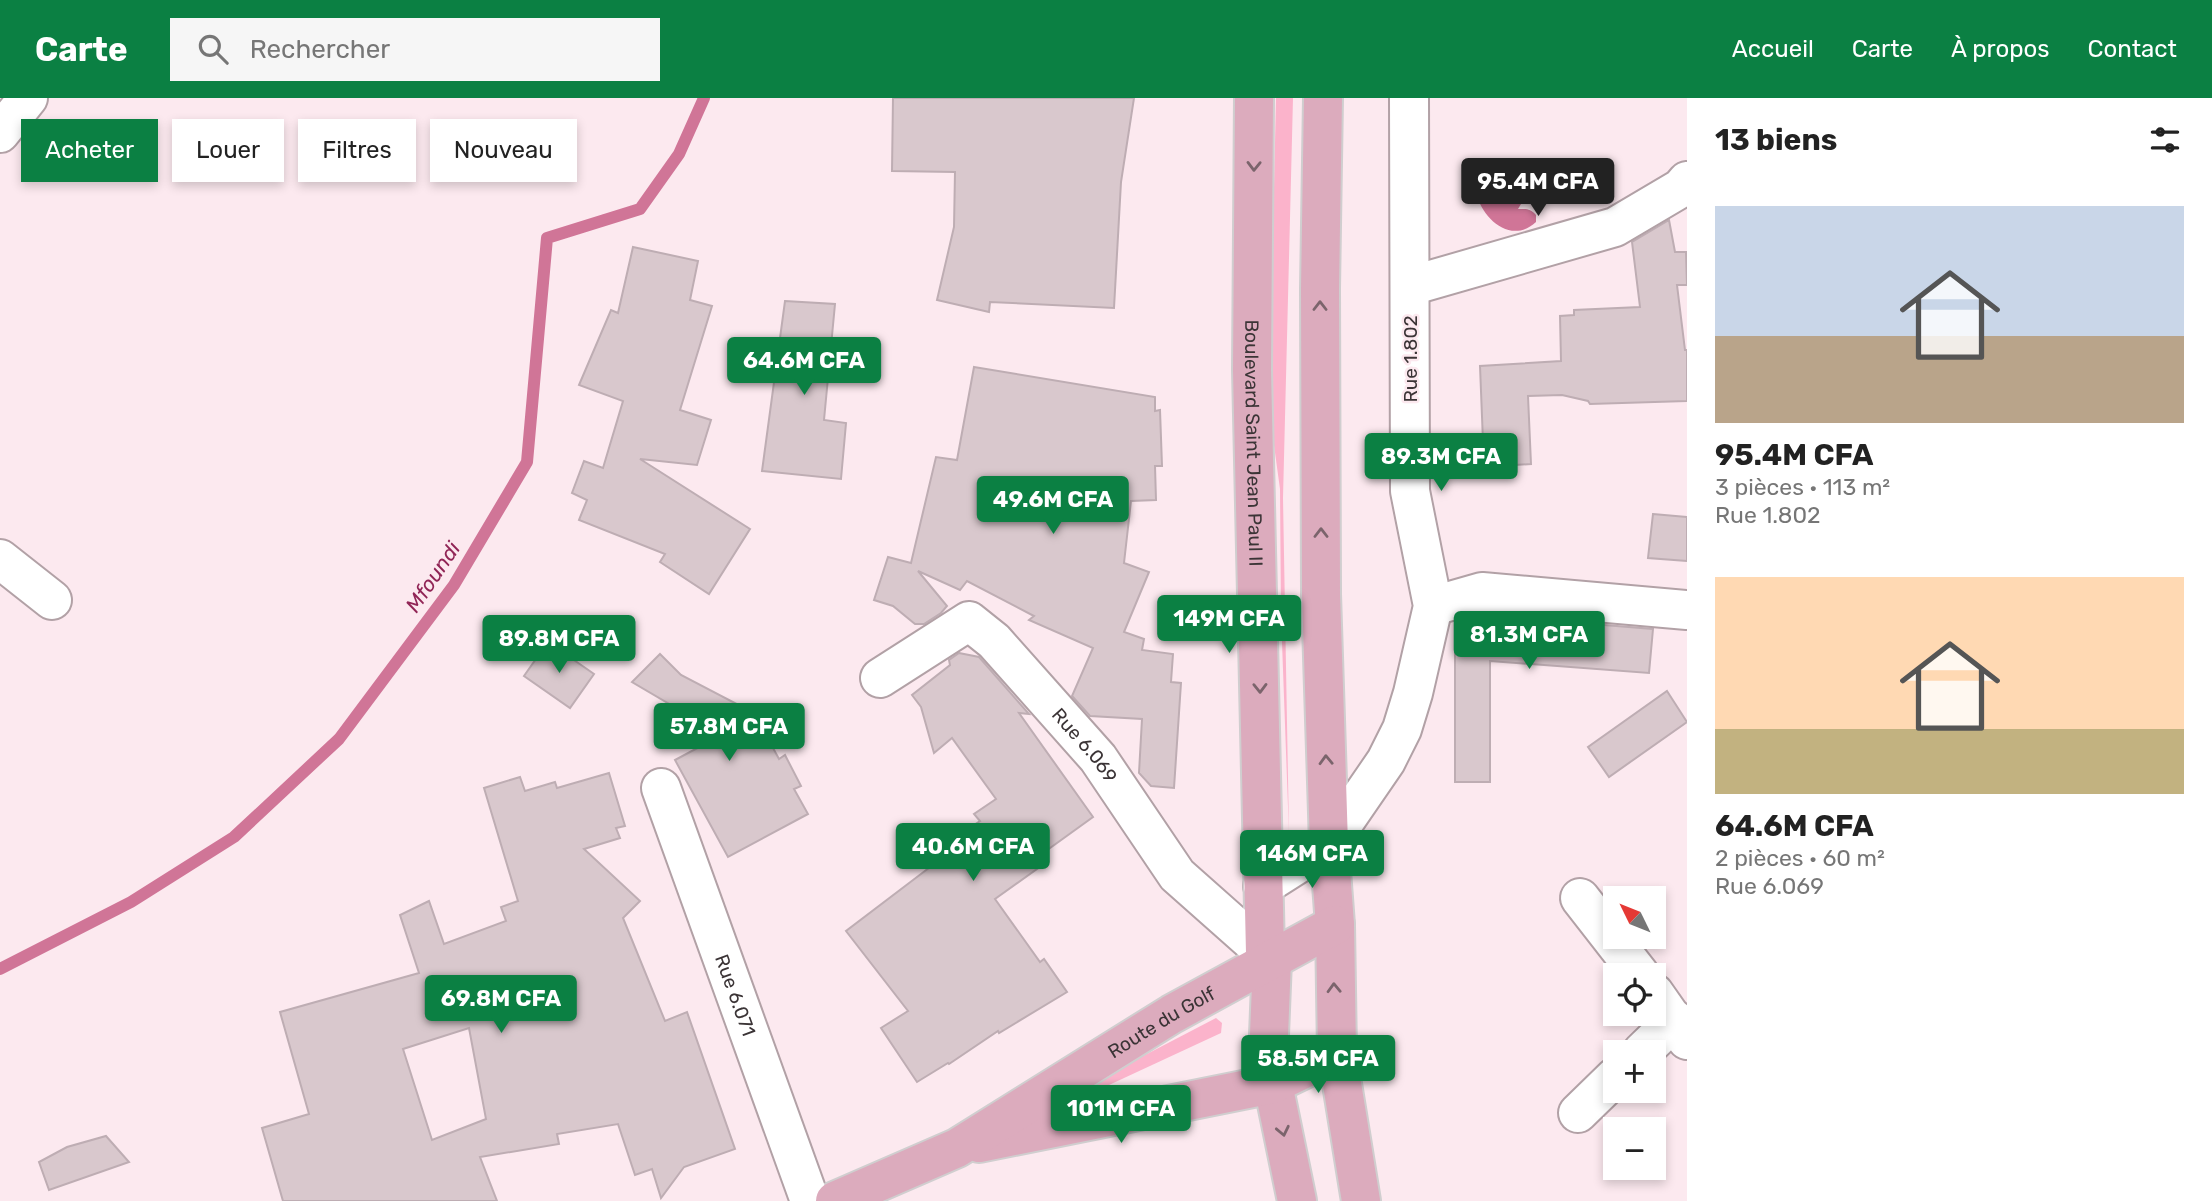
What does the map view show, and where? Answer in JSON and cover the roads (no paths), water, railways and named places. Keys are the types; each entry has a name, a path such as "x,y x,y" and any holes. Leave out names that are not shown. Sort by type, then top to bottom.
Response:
{"main road":[{"name":"Boulevard Saint Jean Paul II","path":"1254,98 1252,370 1263,886 1269,956 1269,1035 1273,1084 1297,1201"},
{"path":"1323,98 1320,289 1321,580 1329,844 1335,925 1337,1053 1361,1201"},
{"name":"Route du Golf","path":"835,1201 957,1147 1269,956 1335,925"},
{"name":"Route du Golf","path":"957,1147 1273,1084 1337,1053"}],"street":[{"path":"0,132 28,98"},
{"name":"Rue 1.802","path":"1329,844 1386,761 1402,729 1433,606 1410,491 1409,98"},
{"path":"1409,286 1615,227 1681,188 1687,181"},
{"path":"0,559 52,600"},
{"path":"1433,606 1482,592 1687,611"},
{"name":"Rue 6.069","path":"880,678 969,621 994,641 1098,758 1177,875 1269,956"},
{"name":"Rue 6.071","path":"661,788 810,1201"},
{"path":"1263,886 1329,844"},
{"path":"1580,898 1631,963"},
{"path":"1653,1040 1672,1018"},
{"path":"1578,1113 1603,1089"}],"waterway":[{"name":"Mfoundi","path":"0,969 131,902 234,837 339,739 454,585 527,462 547,238 640,209 679,154 704,98"}]}
